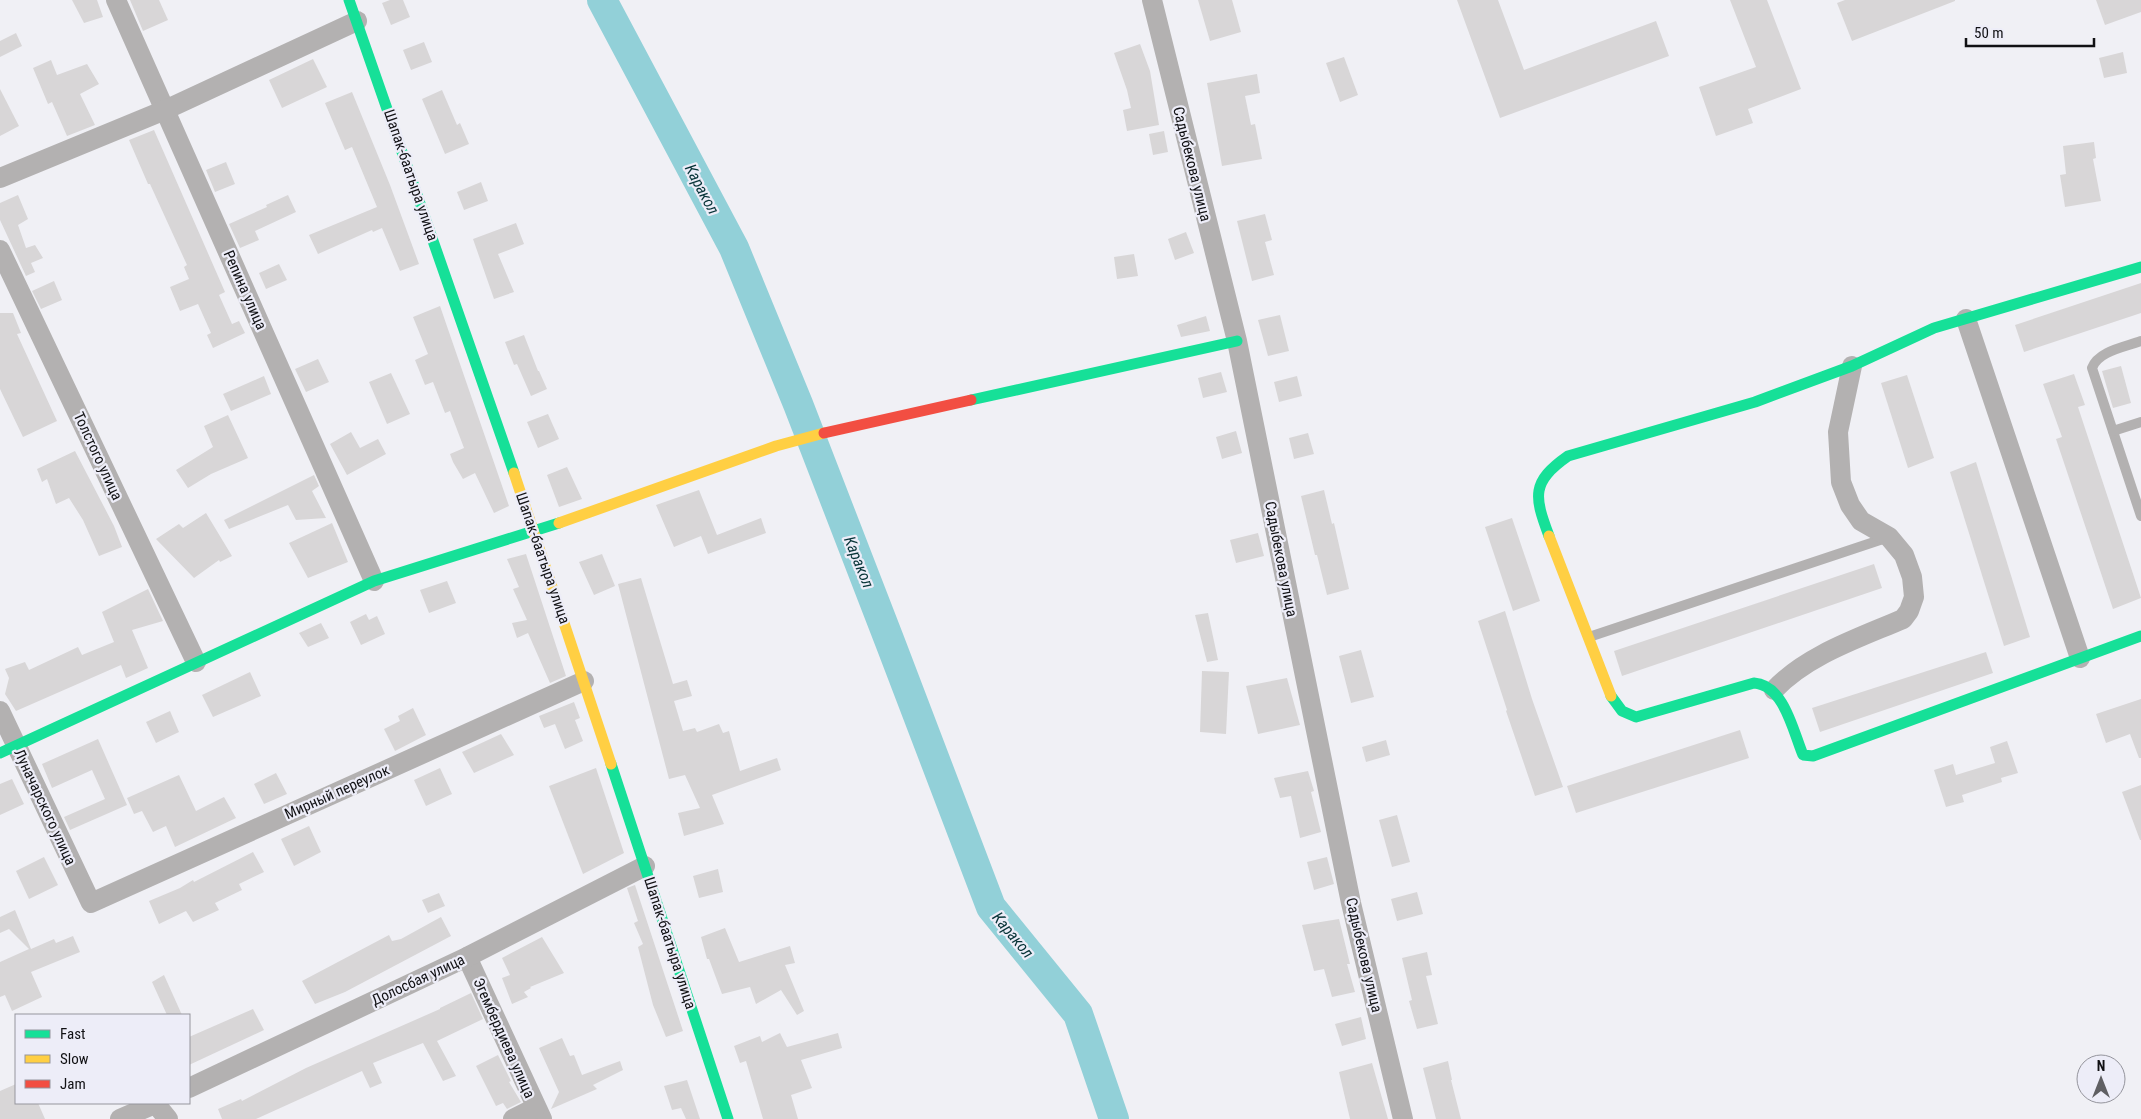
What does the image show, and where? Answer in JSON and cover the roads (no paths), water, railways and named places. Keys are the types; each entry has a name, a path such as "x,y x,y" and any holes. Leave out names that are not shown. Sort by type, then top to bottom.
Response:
{"street":[{"name":"Репина улица","path":"116,0 374,580"},
{"name":"Шапак-баатыра улица","path":"349,0 358,21 535,532 728,1119"},
{"name":"Садыбекова улица","path":"1152,0 1237,341 1351,903 1403,1119"},
{"path":"0,178 165,110 358,21"},
{"name":"Толстого улица","path":"0,250 196,662"},
{"path":"2141,266 1934,328 1852,366 1755,402 1568,456 1545,472 1538,489 1539,509 1612,699 1628,716 1636,717 1754,683 1762,683 1774,690 1779,696 1803,755 1813,756 2141,636"},
{"path":"1966,319 2080,658"},
{"path":"8,749 374,580 535,532 776,446 845,428 1237,341"},
{"path":"1774,690 1786,677 1831,651 1903,619 1914,597 1912,577 1904,555 1889,538 1861,521 1850,506 1841,482 1838,432 1852,366"},
{"name":"Мирный переулок","path":"91,903 584,681"},
{"name":"Луначарского улица","path":"0,711 8,749 91,903"},
{"name":"Долосбая улица","path":"190,1088 467,956 645,866"},
{"name":"Эгембердиева улица","path":"467,956 539,1114"},
{"path":"120,1119 154,1104"},
{"path":"157,1104 168,1119"},
{"path":"513,1119 539,1114"}],"lane":[{"path":"2141,341 2102,356 2094,361 2092,368 2141,516"},
{"path":"2113,431 2141,422"},
{"path":"1588,638 1889,538"}],"waterway":[{"name":"Каракол","path":"602,0 734,248 798,404 991,907 1078,1014 1114,1119"}]}
